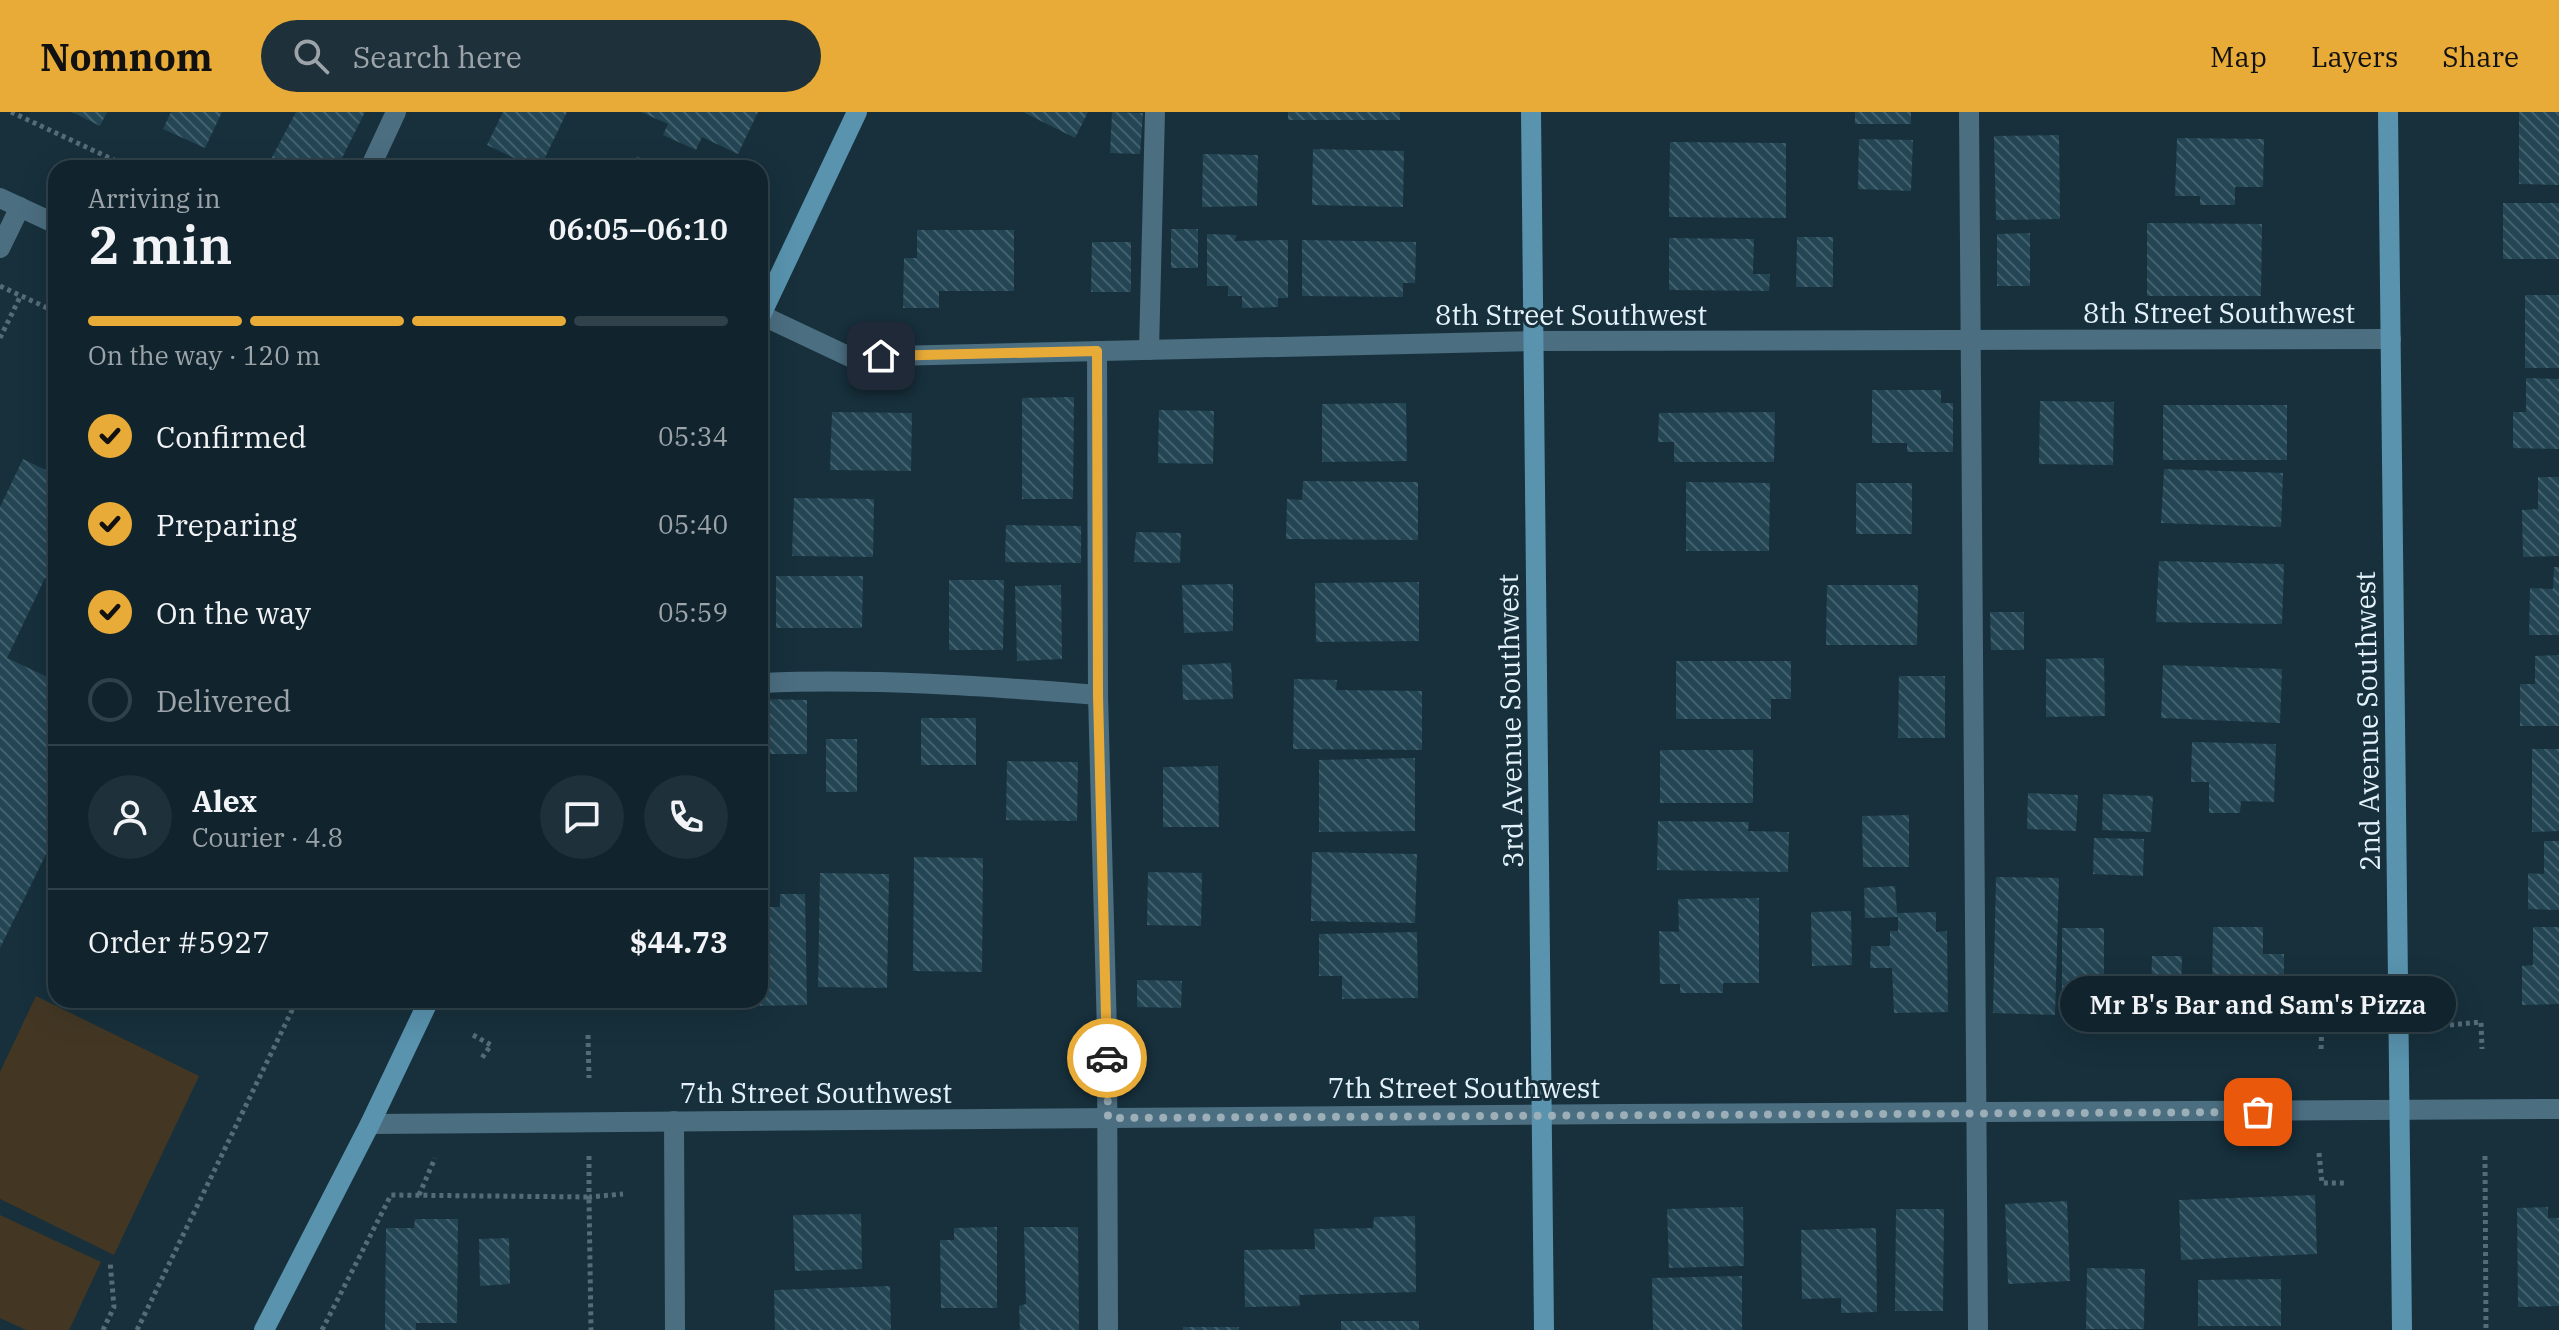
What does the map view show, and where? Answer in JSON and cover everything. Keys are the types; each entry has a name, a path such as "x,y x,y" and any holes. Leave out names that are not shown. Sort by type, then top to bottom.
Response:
{"main road":[{"path":"768,299 857,112"},
{"name":"3rd Avenue Southwest","path":"1531,112 1544,1330"},
{"name":"2nd Avenue Southwest","path":"2388,112 2402,1330"},
{"path":"264,1330 370,1124 425,1008"}],"street":[{"path":"374,160 396,112"},
{"path":"1149,350 1155,112"},
{"path":"1969,112 1978,1330"},
{"path":"0,198 48,220"},
{"path":"0,248 20,207"},
{"name":"8th Street Southwest","path":"768,320 850,357 1533,341 2391,339"},
{"path":"1097,351 1098,695 1108,1118 1108,1330"},
{"path":"768,683 827,680 975,685 1098,695"},
{"name":"7th Street Southwest","path":"370,1124 2559,1109"},
{"path":"674,1121 675,1330"}],"path":[{"path":"11,112 114,160"},
{"path":"0,286 48,308"},
{"path":"0,338 21,295"},
{"path":"137,1330 293,1008"},
{"path":"2450,1025 2481,1022 2482,1049"},
{"path":"2321,1049 2322,1023 2348,1024"},
{"path":"473,1035 491,1045 482,1058"},
{"path":"588,1035 589,1078"},
{"path":"2319,1153 2322,1183 2347,1183"},
{"path":"419,1195 437,1154"},
{"path":"589,1155 591,1330"},
{"path":"2485,1156 2486,1330"},
{"path":"322,1330 391,1195 589,1197 623,1194"},
{"path":"103,1330 114,1307 110,1261"}],"shaded area":[{"path":"36,996 48,1002 48,1008 60,1008 199,1076 114,1255 0,1199 0,1072"},
{"path":"0,1215 101,1262 69,1330 26,1330 0,1318"}],"building":[{"path":"72,112 107,112 100,126"},
{"path":"171,112 222,112 205,148 163,129"},
{"path":"296,112 365,112 341,160 271,160"},
{"path":"503,112 567,112 544,160 518,160 487,145"},
{"path":"641,112 758,112 738,154 702,137 696,150 663,135 668,124"},
{"path":"1023,112 1088,112 1075,138"},
{"path":"1112,112 1143,113 1140,154 1110,153"},
{"path":"1288,112 1400,112 1400,120 1288,120"},
{"path":"1855,112 1911,112 1911,124 1855,124"},
{"path":"2519,112 2559,112 2559,185 2519,184"},
{"path":"2059,135 2060,219 1996,220 1994,136"},
{"path":"2177,138 2264,139 2263,187 2235,187 2235,205 2200,205 2200,196 2175,196"},
{"path":"1859,139 1913,140 1911,191 1858,189"},
{"path":"1670,142 1786,143 1786,218 1669,217"},
{"path":"1313,149 1404,151 1403,207 1312,205"},
{"path":"1203,154 1258,155 1257,206 1202,207"},
{"path":"2503,203 2559,203 2559,259 2503,259"},
{"path":"2147,223 2262,224 2261,296 2147,296"},
{"path":"1171,229 1198,229 1198,268 1171,268"},
{"path":"917,230 1014,230 1014,291 939,291 939,308 903,308 904,258 917,258"},
{"path":"2030,233 2030,286 1997,286 1997,234"},
{"path":"1207,234 1237,235 1234,241 1288,240 1288,298 1278,298 1278,307 1242,308 1242,296 1228,296 1228,286 1207,286"},
{"path":"1797,237 1833,237 1833,287 1796,287"},
{"path":"1669,238 1754,239 1753,274 1770,274 1769,291 1669,290"},
{"path":"1302,240 1416,242 1415,283 1403,283 1403,297 1302,296"},
{"path":"1092,242 1131,242 1131,292 1091,292"},
{"path":"2525,295 2559,295 2559,368 2525,368"},
{"path":"2526,378 2559,379 2559,449 2513,448 2513,412 2526,412"},
{"path":"1872,390 1941,390 1941,403 1953,403 1953,452 1907,452 1907,443 1872,443"},
{"path":"1074,397 1073,499 1022,499 1022,398"},
{"path":"2040,401 2114,402 2113,465 2039,464"},
{"path":"1406,403 1407,461 1322,462 1322,404"},
{"path":"2163,405 2287,405 2287,460 2163,460"},
{"path":"1159,410 1214,411 1213,464 1158,463"},
{"path":"832,412 912,413 911,471 830,470"},
{"path":"1775,412 1774,462 1674,462 1674,442 1658,442 1659,413"},
{"path":"23,459 48,471 48,580 45,578 7,658 48,677 48,850 0,948 0,507"},
{"path":"2164,469 2283,473 2281,527 2161,523"},
{"path":"2538,477 2559,477 2559,556 2523,557 2522,510 2538,509"},
{"path":"1303,481 1418,482 1418,540 1286,539 1287,499 1302,500"},
{"path":"1686,482 1770,483 1769,551 1686,551"},
{"path":"1856,483 1912,483 1912,534 1856,534"},
{"path":"794,498 874,499 873,557 792,556"},
{"path":"1006,525 1081,526 1081,563 1005,562"},
{"path":"1136,532 1181,533 1180,563 1134,562"},
{"path":"2159,561 2284,564 2282,624 2156,622"},
{"path":"2554,567 2559,567 2559,635 2529,635 2530,588 2553,589"},
{"path":"776,576 863,576 862,628 776,628"},
{"path":"949,580 1004,580 1003,650 949,650"},
{"path":"1419,582 1419,641 1316,642 1315,583"},
{"path":"1233,584 1233,631 1184,633 1182,585"},
{"path":"1061,585 1062,659 1017,661 1015,586"},
{"path":"1827,585 1918,585 1917,645 1826,645"},
{"path":"1990,612 2024,612 2024,650 1991,650"},
{"path":"2559,655 2559,726 2520,726 2520,684 2535,684 2535,656"},
{"path":"2104,658 2105,716 2046,717 2046,659"},
{"path":"1676,661 1791,661 1791,699 1771,699 1771,719 1676,719"},
{"path":"1231,663 1233,699 1183,700 1182,665"},
{"path":"2163,665 2282,669 2280,723 2161,718"},
{"path":"1899,676 1945,676 1945,738 1898,738"},
{"path":"1294,679 1337,680 1336,690 1422,691 1422,750 1293,749"},
{"path":"768,699 807,700 807,754 768,754"},
{"path":"921,718 976,718 976,765 921,765"},
{"path":"826,739 857,739 857,792 826,792"},
{"path":"2192,742 2276,744 2274,802 2241,801 2240,813 2209,813 2209,782 2191,782"},
{"path":"2532,749 2559,749 2559,831 2532,832"},
{"path":"1660,750 1753,750 1753,803 1660,803"},
{"path":"1415,758 1415,831 1319,832 1319,760"},
{"path":"1007,761 1078,762 1077,821 1006,820"},
{"path":"1218,766 1219,827 1163,827 1163,767"},
{"path":"2028,793 2078,795 2076,831 2027,829"},
{"path":"2103,794 2153,796 2151,832 2102,830"},
{"path":"1909,815 1909,867 1863,867 1862,816"},
{"path":"1658,821 1749,822 1748,831 1789,832 1788,872 1657,870"},
{"path":"2094,838 2144,839 2143,876 2093,874"},
{"path":"2544,841 2559,841 2559,910 2528,909 2528,873 2544,874"},
{"path":"1312,852 1417,854 1415,923 1311,921"},
{"path":"914,857 983,858 982,972 913,971"},
{"path":"1148,872 1202,873 1201,926 1147,925"},
{"path":"820,873 889,874 887,988 818,987"},
{"path":"1996,877 2059,878 2055,1015 1993,1013"},
{"path":"1895,886 1897,913 1936,912 1936,932 1947,931 1948,1012 1894,1013 1892,968 1870,968 1871,946 1890,946 1890,931 1898,931 1898,917 1865,918 1864,888"},
{"path":"780,894 805,894 807,1005 768,1006 768,907 780,907"},
{"path":"1759,898 1759,983 1723,983 1723,993 1680,993 1680,984 1660,984 1659,931 1679,932 1678,899"},
{"path":"1851,911 1852,965 1812,966 1811,912"},
{"path":"2213,927 2263,927 2263,954 2284,954 2284,999 2274,999 2274,1011 2221,1011 2222,997 2212,997"},
{"path":"2533,927 2559,927 2559,1004 2522,1005 2522,966 2533,965"},
{"path":"2062,928 2104,928 2104,997 2062,997"},
{"path":"1417,932 1418,998 1342,999 1342,976 1319,976 1319,934"},
{"path":"2152,956 2182,956 2181,995 2151,995"},
{"path":"1137,980 1182,981 1181,1008 1137,1007"},
{"path":"2315,1195 2317,1254 2181,1260 2179,1200"},
{"path":"2067,1201 2070,1281 2008,1284 2005,1204"},
{"path":"1743,1207 1744,1266 1669,1268 1667,1209"},
{"path":"2548,1207 2548,1218 2559,1218 2559,1306 2518,1307 2517,1208"},
{"path":"1896,1209 1944,1209 1943,1311 1895,1311"},
{"path":"861,1214 862,1269 795,1271 793,1215"},
{"path":"1415,1216 1416,1292 1299,1295 1300,1306 1245,1307 1244,1250 1315,1249 1314,1229 1373,1228 1374,1217"},
{"path":"415,1219 458,1219 457,1323 416,1323 416,1330 385,1330 386,1228 414,1228"},
{"path":"997,1227 997,1308 941,1308 940,1240 954,1240 954,1228"},
{"path":"1024,1227 1078,1227 1079,1330 1020,1330 1019,1306 1026,1304"},
{"path":"1876,1228 1877,1312 1841,1313 1841,1298 1802,1299 1801,1230"},
{"path":"509,1238 510,1284 480,1286 479,1239"},
{"path":"2087,1268 2145,1269 2144,1329 2086,1329"},
{"path":"1742,1276 1742,1330 1653,1330 1652,1278"},
{"path":"2281,1279 2281,1326 2198,1326 2198,1280"},
{"path":"890,1286 891,1330 775,1330 774,1290"},
{"path":"1341,1321 1419,1321 1419,1330 1341,1330"},
{"path":"1183,1327 1239,1327 1239,1330 1183,1330"}],"way so far":[{"path":"1107,1058 1108,1118 2258,1112"}],"place":[{"name":"Mr B's Bar and Sam's Pizza","path":"2258,1112"}],"route":[{"path":"881,356 1097,351 1098,695 1107,1058"}]}
